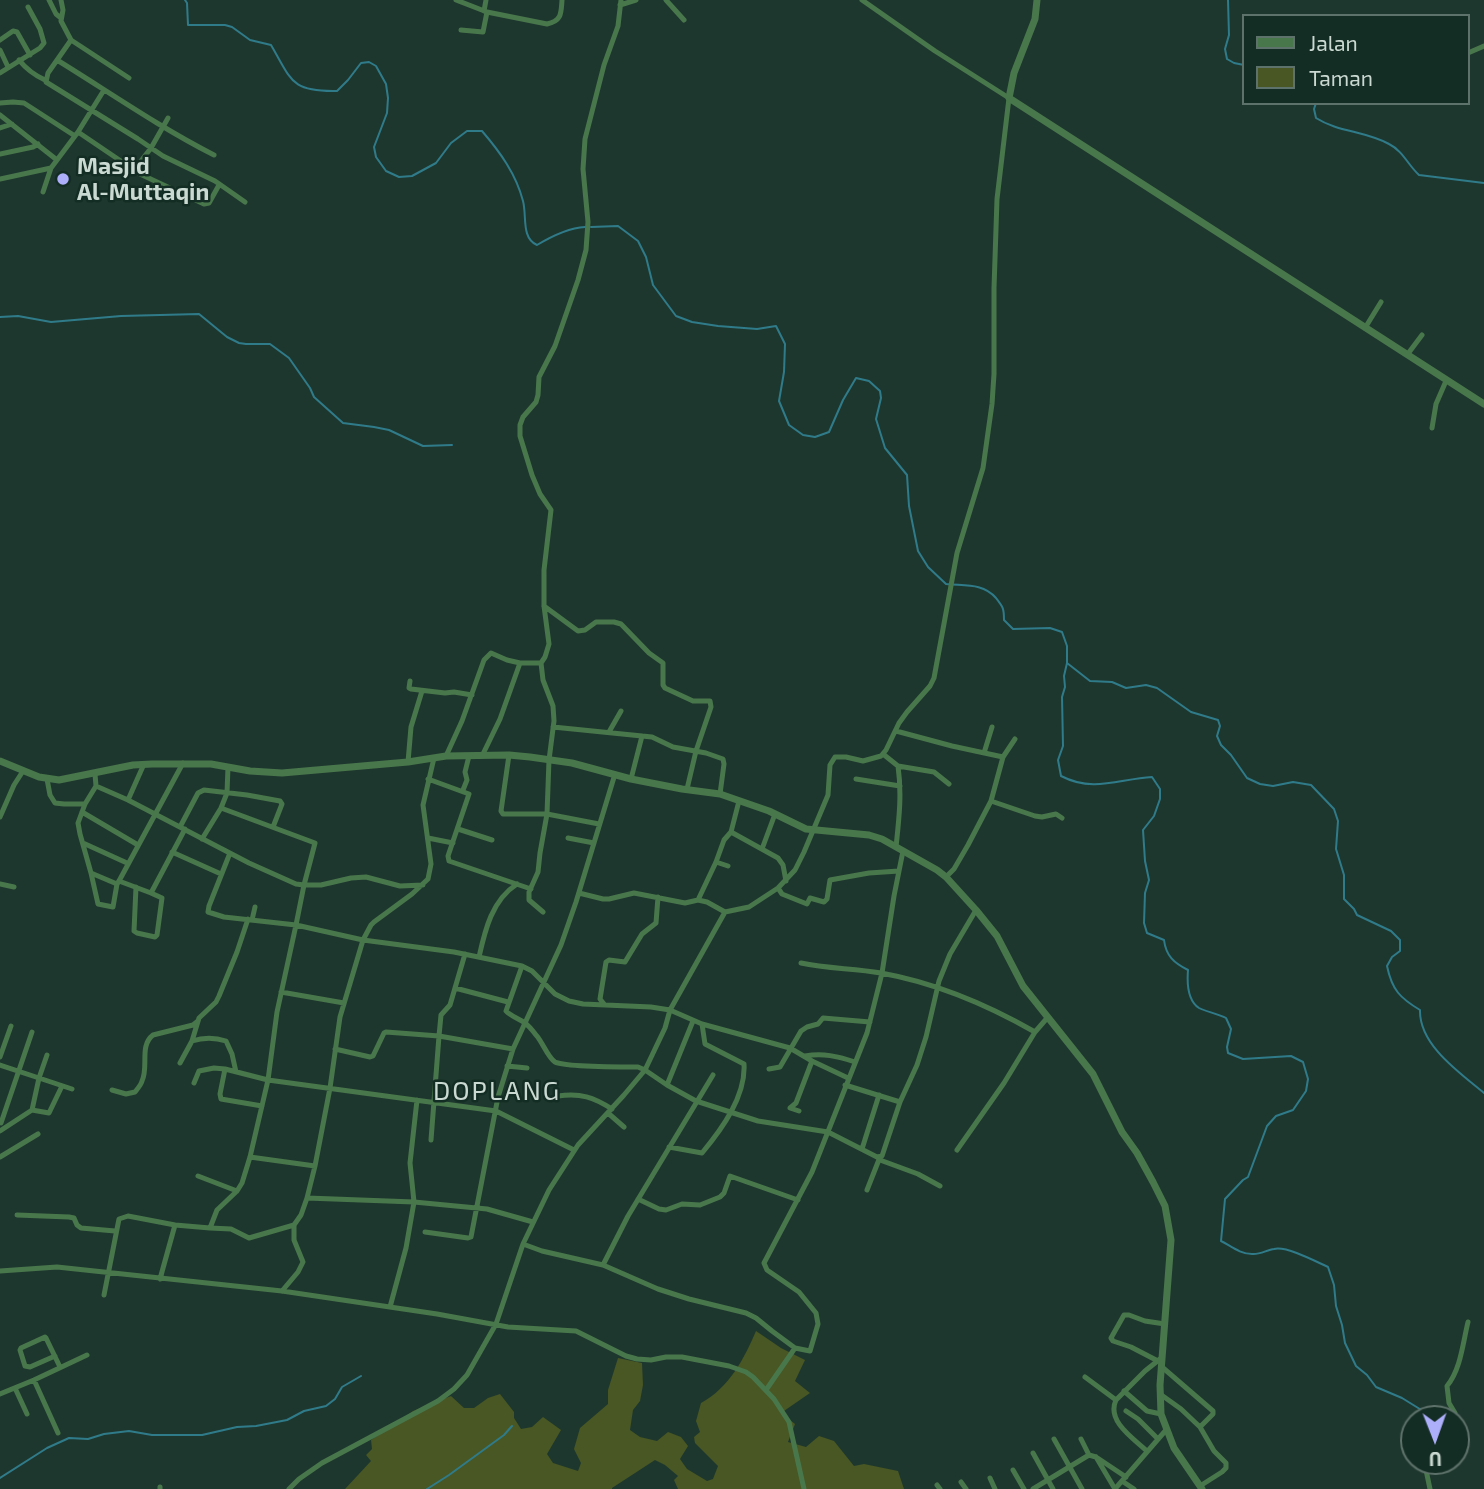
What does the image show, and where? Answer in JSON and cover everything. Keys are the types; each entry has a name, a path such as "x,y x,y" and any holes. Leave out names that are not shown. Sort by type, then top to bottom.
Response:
{"street":[{"path":"49,0 71,40 129,78"},
{"path":"61,0 61,18"},
{"path":"456,0 485,11 547,24 558,19 562,11 562,0"},
{"path":"461,30 483,32 486,0"},
{"path":"543,912 530,900 529,895 538,872 547,814 553,727 552,706 543,680 541,663 549,644 544,606 544,570 551,510 532,475 520,436 520,425 537,398 539,377 555,345 578,280 586,250 588,222 583,169 585,139 604,65 618,26 621,2 636,0"},
{"path":"666,0 684,20"},
{"path":"862,0 936,51 1484,404"},
{"path":"579,893 603,899 634,893 685,903 698,900 725,912 749,906 778,888 798,864 828,795 830,765 835,757 863,761 883,754 907,712 932,682 960,539 980,481 992,404 997,199 1014,73 1035,19 1037,0"},
{"path":"0,73 44,43 28,7"},
{"path":"0,40 13,31 17,32 30,55"},
{"path":"46,80 47,73 71,40"},
{"path":"0,50 8,67"},
{"path":"19,60 34,75 46,80 150,148 202,174 246,202"},
{"path":"57,60 163,128 214,155"},
{"path":"43,192 51,168 77,134 104,90"},
{"path":"0,103 23,103 134,170 204,204 209,203 219,185"},
{"path":"0,115 57,160"},
{"path":"134,170 168,118"},
{"path":"0,128 12,124"},
{"path":"0,154 38,144"},
{"path":"0,179 51,168"},
{"path":"1365,328 1381,302"},
{"path":"1407,355 1422,335"},
{"path":"1432,428 1436,404 1446,381"},
{"path":"544,606 578,631 585,631 596,622 621,624 649,653 663,663 665,688 693,701 710,701 711,707 696,751 688,789"},
{"path":"446,756 488,655 491,653 520,663 541,663"},
{"path":"482,756 500,719 520,663"},
{"path":"410,681 409,688 422,691 472,695"},
{"path":"408,762 411,727 422,691"},
{"path":"609,732 621,711"},
{"path":"553,727 652,737 673,747 715,755 723,759 724,764 720,794"},
{"path":"984,753 992,727"},
{"path":"896,731 1003,757"},
{"path":"631,779 642,736"},
{"path":"946,877 968,845 990,801 1003,757 1015,739"},
{"path":"883,754 898,766 934,772 949,784"},
{"path":"509,755 502,813 547,814 599,824"},
{"path":"0,761 47,779 59,780 144,764 211,764 282,773 446,756 509,755 549,760 631,779 720,794 775,814 806,829 869,835 882,839 946,877 997,936 1023,986 1093,1074 1122,1132 1137,1153 1165,1206 1171,1240 1161,1362 1160,1394 1161,1413 1174,1448 1201,1487 1226,1468 1224,1461 1214,1451 1200,1427 1160,1394"},
{"path":"463,790 467,780 465,772 469,756"},
{"path":"282,1292 303,1262 294,1240 294,1225 307,1198 315,1166 340,1017 363,940 374,922 428,879 428,838 423,805 434,758"},
{"path":"95,774 96,786 85,804 78,824 96,902 113,907 118,883 127,863 183,763"},
{"path":"128,800 144,764"},
{"path":"523,1244 603,1265 658,1289 746,1313 795,1348 810,1351 818,1324 817,1316 800,1292 767,1270 764,1263 812,1172 870,1022 882,973 900,871 901,800 898,766"},
{"path":"202,839 227,793 228,767"},
{"path":"0,817 23,771"},
{"path":"425,1232 470,1238 498,1097 513,1049 561,945 615,774"},
{"path":"47,779 50,795 55,803 85,804"},
{"path":"428,779 469,794 448,856 450,862 531,889"},
{"path":"856,779 900,786"},
{"path":"96,786 296,884 321,884 366,877 400,886 422,885"},
{"path":"151,892 200,791 282,802 273,827"},
{"path":"698,900 724,840 731,832 739,801"},
{"path":"990,801 1035,816 1056,814 1062,818"},
{"path":"210,1228 217,1210 237,1191 250,1157 268,1080 276,1012 315,843 220,808"},
{"path":"82,812 138,845"},
{"path":"762,849 775,814"},
{"path":"458,829 492,840"},
{"path":"731,832 778,858 783,865 786,880"},
{"path":"428,838 453,843"},
{"path":"568,838 594,843"},
{"path":"83,843 127,863"},
{"path":"172,852 221,874"},
{"path":"230,853 208,912 224,917 296,925 363,940 465,954 522,967 531,971 555,994 569,1001 670,1010 702,1024 790,1048 847,1082 900,1102"},
{"path":"716,862 728,866"},
{"path":"778,888 782,894 807,904 810,898 824,902 827,899 830,880 900,871"},
{"path":"91,873 118,883 136,887 151,892 161,897 155,937 134,931 136,887"},
{"path":"0,884 14,887"},
{"path":"479,957 493,911 507,891 517,884"},
{"path":"606,1005 600,999 606,962 625,962 642,934 656,923 658,897"},
{"path":"112,1090 126,1094 135,1092 142,1081 148,1038 193,1025 216,1002 255,907"},
{"path":"867,1190 917,1065 938,986 950,954 976,910"},
{"path":"289,1489 322,1463 438,1401 467,1375 496,1324 523,1244 549,1190 574,1150 645,1070 665,1028 670,1010 725,912"},
{"path":"431,1140 441,1016 450,1006 465,954"},
{"path":"801,962 820,967 882,973 938,986 976,1000 1035,1032"},
{"path":"522,967 506,1010 508,1014 526,1023 555,1062 638,1067 698,1101 758,1121 828,1132 940,1186"},
{"path":"455,988 509,1002"},
{"path":"281,992 344,1003"},
{"path":"957,1150 1004,1083 1035,1032 1048,1017"},
{"path":"769,1069 780,1067 803,1029 818,1024 823,1018 870,1022"},
{"path":"180,1063 192,1041 198,1021"},
{"path":"667,1085 693,1021"},
{"path":"668,1147 702,1153 730,1113 742,1088 745,1065 705,1044 702,1024"},
{"path":"0,1057 11,1026"},
{"path":"335,1049 373,1056 386,1031 439,1036 513,1049"},
{"path":"9,1125 1,1123 32,1032"},
{"path":"192,1041 202,1038 226,1041 236,1072"},
{"path":"32,1110 47,1055"},
{"path":"805,1056 830,1055 855,1062"},
{"path":"792,1126 799,1109 790,1108 796,1103 812,1061"},
{"path":"0,1065 72,1089"},
{"path":"508,1066 527,1068"},
{"path":"194,1083 199,1071 203,1069 225,1069 268,1080 496,1111 574,1150"},
{"path":"225,1069 221,1098 262,1106"},
{"path":"603,1265 668,1147 713,1075"},
{"path":"0,1131 32,1110 49,1113 62,1086"},
{"path":"558,1096 580,1095 594,1098 624,1127"},
{"path":"862,1149 879,1095"},
{"path":"390,1307 406,1248 414,1202 410,1163 417,1100"},
{"path":"0,1157 38,1134"},
{"path":"250,1157 315,1166"},
{"path":"198,1176 237,1191"},
{"path":"638,1199 666,1210 682,1204 700,1205 720,1197 730,1176 797,1200"},
{"path":"307,1198 414,1202 477,1208 533,1222"},
{"path":"17,1215 69,1217 74,1218 81,1228 115,1231"},
{"path":"104,1295 115,1231 122,1217 175,1225 231,1228 249,1238 294,1225"},
{"path":"160,1279 175,1225"},
{"path":"0,1271 57,1266 282,1292 518,1328 576,1331 637,1359 682,1357 729,1366 754,1377 791,1427 804,1489"},
{"path":"1165,1324 1124,1315 1111,1338 1161,1362 1213,1411 1200,1427"},
{"path":"1451,1405 1447,1386 1452,1381 1459,1361 1468,1322"},
{"path":"55,1356 27,1367 20,1350 45,1337 55,1356 60,1367"},
{"path":"766,1390 795,1348"},
{"path":"0,1394 87,1355"},
{"path":"1147,1451 1116,1420 1113,1406 1124,1391 1161,1362"},
{"path":"1085,1377 1115,1400"},
{"path":"34,1380 58,1433"},
{"path":"15,1388 27,1414"},
{"path":"1124,1391 1147,1410 1161,1413"},
{"path":"1126,1411 1158,1439"},
{"path":"1081,1438 1115,1489 1166,1430"},
{"path":"1054,1439 1082,1489"},
{"path":"1033,1453 1053,1489"},
{"path":"1033,1489 1068,1467 1092,1456"},
{"path":"1092,1456 1134,1489"},
{"path":"1013,1470 1024,1489"},
{"path":"990,1478 996,1489"},
{"path":"961,1482 966,1489"}],"green space":[{"path":"756,1331 805,1360 795,1381 810,1393 781,1413 795,1424 788,1442 806,1447 819,1436 834,1441 854,1466 864,1464 898,1471 904,1489 678,1489 674,1480 678,1476 655,1460 612,1489 345,1489 371,1461 366,1455 372,1449 371,1440 413,1411 451,1396 464,1408 474,1408 488,1398 500,1394 514,1412 514,1418 521,1429 532,1427 543,1417 561,1430 547,1454 553,1463 578,1471 581,1463 574,1449 580,1428 608,1404 608,1390 618,1358 642,1363 643,1385 640,1401 633,1410 630,1430 640,1437 657,1441 668,1432 681,1437 688,1446 680,1459 687,1469 707,1481 713,1479 718,1466 695,1443 694,1437 700,1432 696,1421 701,1403 728,1381"}],"waterway":[{"path":"185,0 188,25 225,25 250,40 271,45 289,76 301,86 337,91 361,63 369,62 376,66 386,84 388,98 387,113 374,147 376,157 386,171 399,177 412,176 436,163 451,143 467,131 482,131 512,173 523,201 527,232 532,242 537,245 560,233 585,227"},
{"path":"1228,0 1229,35 1225,49 1227,59 1242,65"},
{"path":"1315,105 1316,118 1389,144 1398,150 1419,175 1484,183"},
{"path":"591,227 618,226 638,241 646,257 653,285 676,316 692,322 718,326 757,329 776,326 785,344 779,401 789,425 803,435 815,437 829,432 856,378 869,381 880,391 876,419 885,448 907,475 909,506 918,551 928,567 946,584 973,586 991,593 1002,606 1004,620 1013,629 1050,628 1062,632 1067,646 1067,663 1062,697 1063,746 1058,760 1061,776 1084,784 1106,784 1152,777 1160,789 1160,799 1154,816 1143,830 1149,880 1145,893 1144,923 1147,933 1164,940 1172,958 1188,970 1189,990 1195,1005 1226,1018 1231,1029 1228,1053 1243,1059 1291,1056 1303,1062 1308,1079 1306,1091 1293,1110 1276,1116 1267,1126 1248,1177 1225,1199 1221,1241 1248,1254 1274,1249 1286,1250 1328,1267 1345,1343 1356,1366 1376,1387 1413,1405"},
{"path":"0,317 18,316 51,322 121,316 199,314 227,337 239,343 270,344 289,358 314,397 343,423 389,430 423,446 452,445"},
{"path":"1067,663 1090,681 1112,682 1126,688 1146,685 1157,688 1191,712 1218,720 1220,726 1217,736 1221,745 1247,778 1273,786 1293,782 1311,785 1334,809 1338,821 1336,849 1344,875 1344,899 1357,915 1391,931 1400,940 1400,951 1392,957 1387,966 1394,987 1402,997 1420,1010 1421,1023 1433,1046 1484,1093"},
{"path":"0,1478 47,1448 69,1438 88,1439 129,1431 152,1435 202,1435 287,1420 304,1411 326,1406 335,1399 342,1387 361,1376"},
{"path":"427,1489 504,1435 512,1426"}],"place":[{"name":"Masjid Al-Muttaqin","path":"63,179"}],"district":[{"name":"DOPLANG","path":"497,1091"}]}
